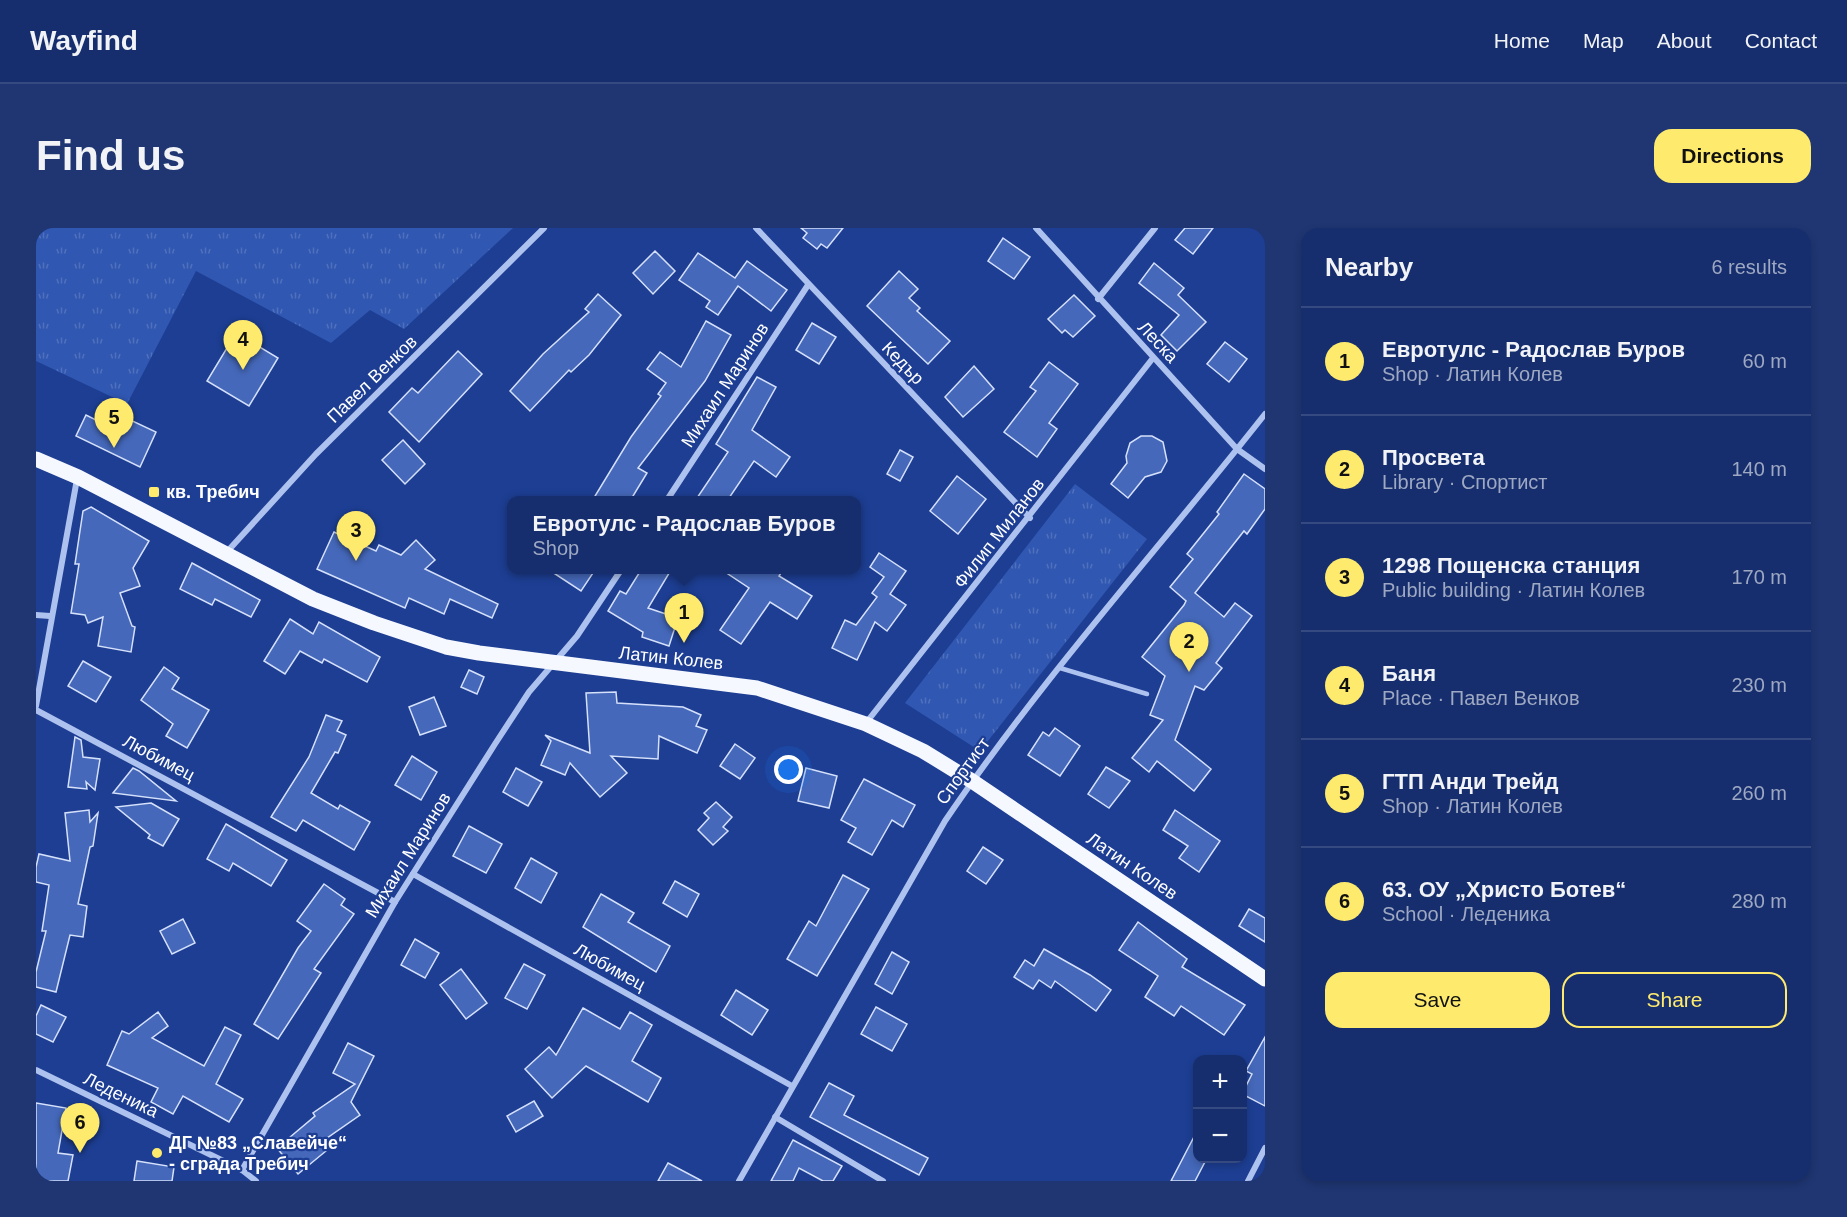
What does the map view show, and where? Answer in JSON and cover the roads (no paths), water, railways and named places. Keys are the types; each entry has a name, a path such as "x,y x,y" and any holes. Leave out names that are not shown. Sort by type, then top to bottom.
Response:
{"main road":[{"name":"Латин Колев","path":"36,459 78,477 313,599 374,623 446,647 553,664 757,688 866,724 923,751 972,781 1265,979"}],"street":[{"name":"Павел Венков","path":"225,554 316,454 544,228"},
{"name":"Кедър","path":"756,228 1030,518"},
{"name":"Леска","path":"1036,228 1098,299 1238,449 1265,469"},
{"path":"1098,299 1155,228"},
{"name":"Михаил Маринов","path":"670,496 808,285"},
{"name":"Филип Миланов","path":"866,724 1030,518 1153,358"},
{"name":"Спортист","path":"739,1181 945,821 972,781 1136,570 1265,414"},
{"path":"36,708 50,616 78,477"},
{"name":"Михаил Маринов","path":"242,1170 395,902 529,692 577,636 618,574"},
{"path":"36,615 50,616"},
{"name":"Любимец","path":"36,708 395,902"},
{"name":"Любимец","path":"413,874 792,1086"},
{"name":"Леденика","path":"36,1070 242,1170 256,1181"},
{"path":"775,1117 883,1181"},
{"path":"1248,1181 1265,1148"}],"lane":[{"path":"1060,668 1147,694"}],"place":[{"name":"Баня","path":"243,370"},
{"name":"ГТП Анди Трейд","path":"114,448"},
{"name":"кв. Требич","path":"154,492"},
{"name":"1298 Пощенска станция","path":"356,561"},
{"name":"Евротулс - Радослав Буров","path":"684,643"},
{"name":"Просвета","path":"1189,672"},
{"name":"63. ОУ „Христо Ботев“","path":"80,1153"},
{"name":"ДГ №83 „Славейче“ - сграда Требич","path":"157,1153"}]}
